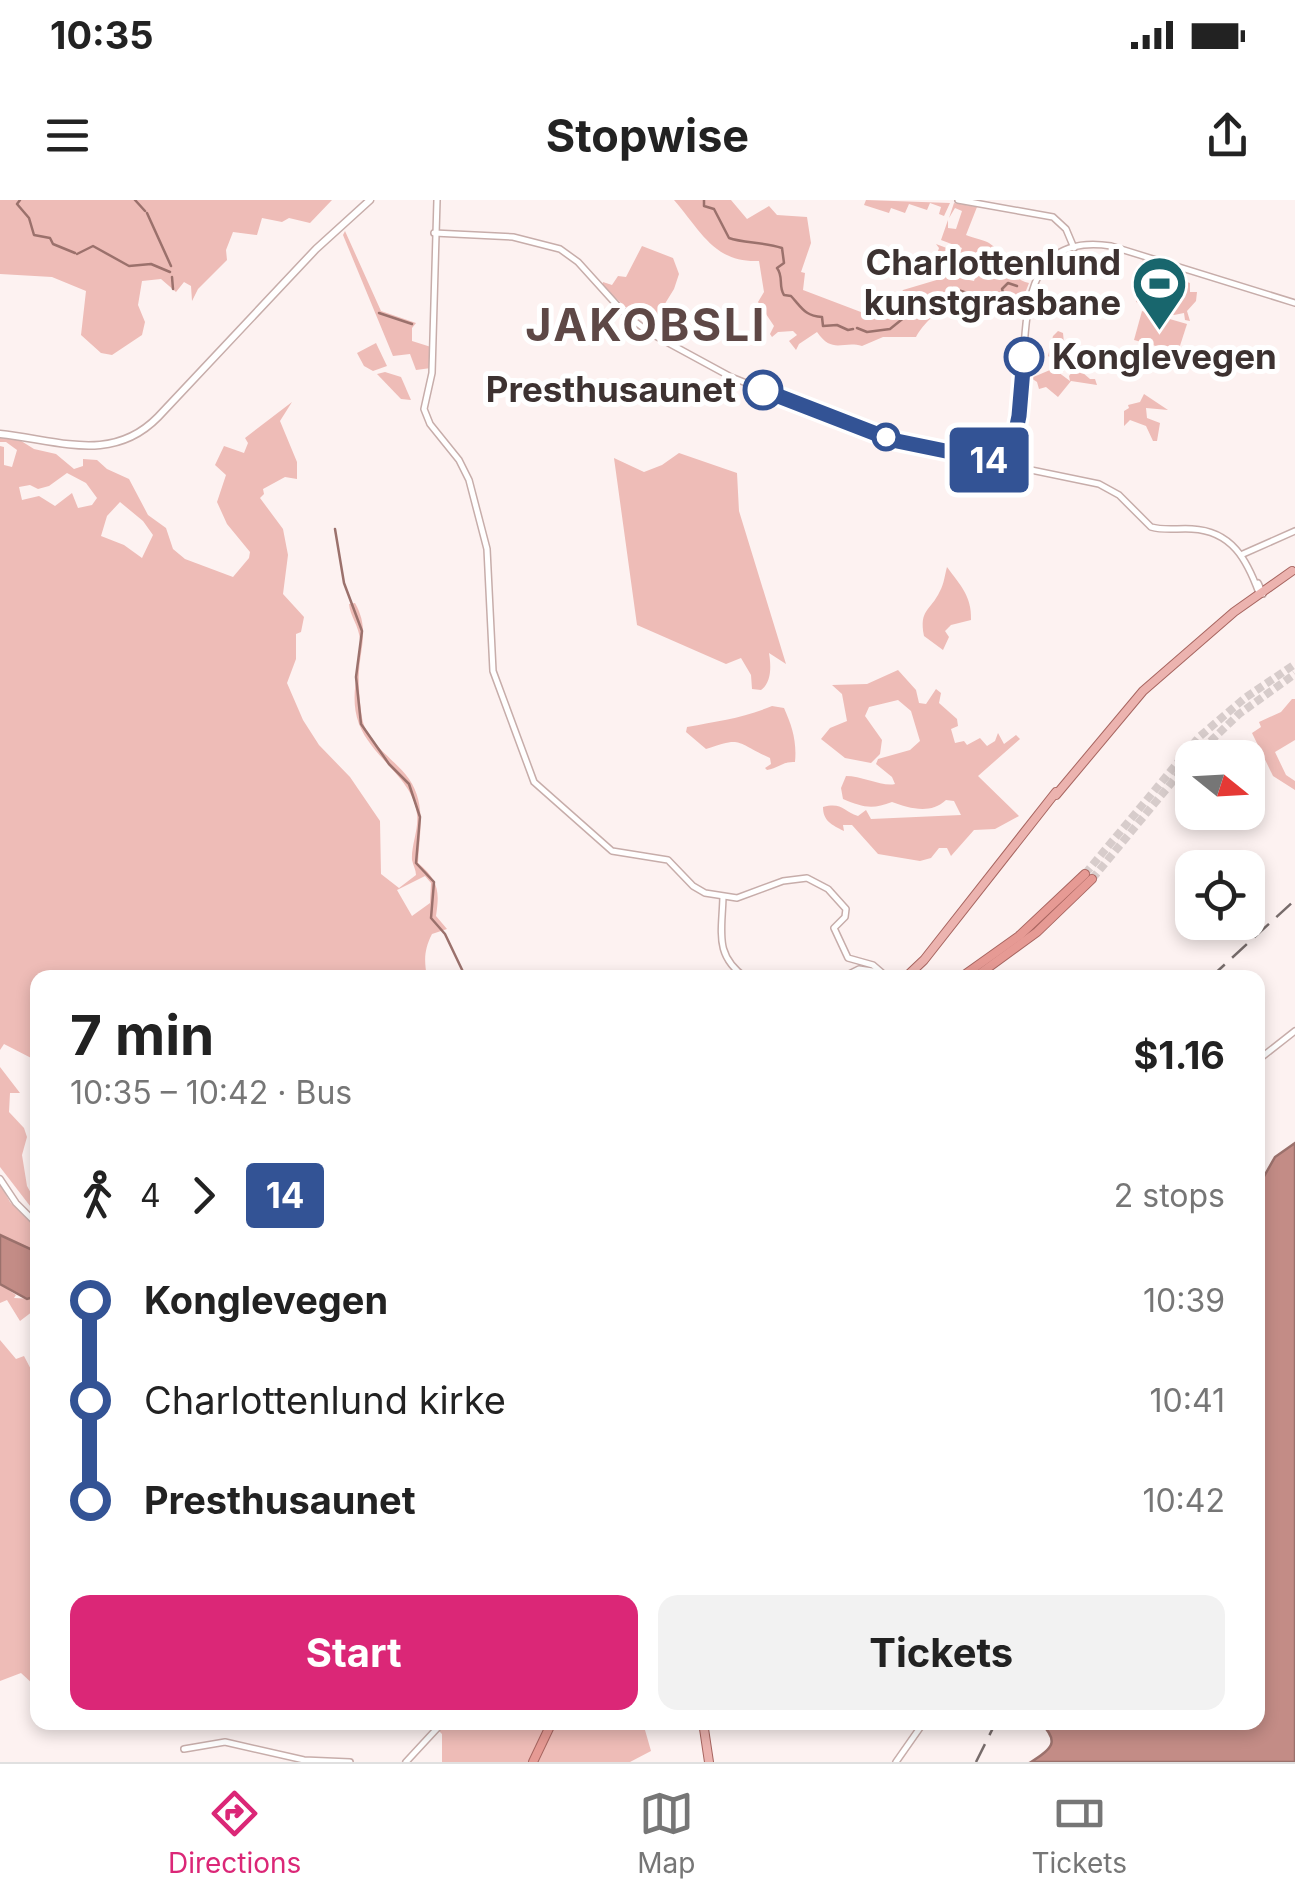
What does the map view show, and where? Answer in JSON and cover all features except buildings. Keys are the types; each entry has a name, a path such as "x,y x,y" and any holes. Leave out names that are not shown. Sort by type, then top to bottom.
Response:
{"highway":[{"path":"975,970 1088,876"},
{"path":"533,1762 548,1730"}],"main road":[{"path":"0,434 100,446 119,444 142,433 316,249 370,200"},
{"path":"1260,588 1294,570"},
{"path":"913,970 1143,691 1260,588 1294,570"},
{"path":"703,1730 709,1762"}],"street":[{"path":"438,200 432,373 425,414 459,460 468,480 487,549 492,671 528,770 540,788 612,851 664,859 699,890 737,898 783,881 813,880 835,894 846,908 845,917 834,928 846,956 878,970"},
{"path":"958,200 1050,216 1064,225 1074,248"},
{"path":"434,233 512,237 556,247 576,260 635,322 728,376 892,440 1102,485 1117,493 1150,527 1211,532 1229,541 1242,555 1260,588"},
{"path":"1009,464 1019,416 1029,292 1043,268 1074,248 1111,246 1295,302"},
{"path":"1242,555 1295,532"},
{"path":"723,897 723,953 735,970"},
{"path":"1265,1055 1295,1031"},
{"path":"0,1179 30,1217"},
{"path":"406,1762 436,1730"},
{"path":"896,1762 918,1730"},
{"path":"184,1750 225,1742 304,1760 350,1762"}],"shaded area":[{"path":"0,200 332,200 310,223 262,218 257,235 233,232 226,250 227,260 198,289 192,301 191,286 184,282 176,292 161,279 142,281 138,305 145,322 142,335 112,355 101,353 81,335 86,291 52,277 0,274"},
{"path":"674,200 731,200 747,219 769,206 777,215 807,217 811,243 801,272 805,273 803,290 874,317 893,307 903,290 950,276 974,281 977,272 956,264 951,273 942,275 942,269 933,266 939,248 936,244 960,253 962,248 941,240 948,220 948,228 956,229 962,211 955,208 949,218 954,203 977,207 966,235 989,243 1016,276 1029,283 1020,306 1008,311 999,302 988,311 955,305 932,317 916,337 883,337 862,346 838,345 828,343 817,332 796,350 789,341 797,335 793,331 778,332 772,337 770,334 774,326 758,302 764,292 759,261 719,251"},
{"path":"866,200 950,203 944,216 939,214 941,207 930,203 927,210 909,204 905,213 891,208 889,213 864,205"},
{"path":"345,231 381,311 416,323 412,341 431,347 431,368 416,370 410,354 393,356 343,235"},
{"path":"642,246 673,258 679,274 650,328 647,325 651,318 645,313 642,319 638,318 602,286 603,282 612,285 618,276 626,277"},
{"path":"1143,260 1186,274 1181,280 1190,283 1190,292 1197,292 1196,301 1187,311 1190,321 1185,320 1184,313 1174,315 1157,303 1166,274 1141,263"},
{"path":"1144,275 1162,281 1154,307 1136,302"},
{"name":"Charlottenlund kunstgrasbane","path":"1142,311 1187,324 1178,352 1134,340"},
{"path":"1058,331 1063,333 1069,358 1063,365 1064,372 1058,372 1070,381 1076,367 1095,379 1097,385 1071,381 1058,397 1046,387 1039,389 1031,378 1050,370 1053,359 1048,356"},
{"path":"376,343 387,366 373,371 364,366 357,353"},
{"path":"377,374 401,377 411,400 401,399"},
{"path":"1144,394 1168,410 1146,408 1147,418 1160,423 1157,441 1153,441 1146,426 1130,420 1124,426 1124,411 1128,405 1140,402"},
{"path":"292,402 280,421 297,462 297,479 285,477 263,489 260,498 283,529 288,555 283,594 304,617 301,632 296,634 296,659 287,683 319,745 350,777 380,821 381,874 399,888 416,875 412,855 417,814 408,790 359,724 355,692 360,640 349,604 355,603 363,629 359,676 362,718 369,736 415,789 421,820 418,863 434,880 436,916 447,929 432,934 425,955 426,970 30,970 30,1057 4,1044 0,1050 0,446 4,447 4,465 12,467 17,450 0,442 0,438 18,439 34,449 56,454 74,469 83,466 83,459 97,460 129,479 148,515 166,528 173,549 185,559 233,577 250,552 227,524 217,502 226,475 215,465 224,446 244,453 248,443 245,438","holes":["67,473 86,483 97,498 92,505 78,508 72,493 55,506 39,496 22,500 19,487 49,486","120,502 153,535 142,558 101,536 107,516","425,876 431,883 430,903 412,916 397,890"]},
{"path":"679,453 737,473 739,511 786,664 769,653 769,678 761,690 752,689 751,675 741,658 726,664 637,625 614,458 644,472"},
{"path":"947,567 967,597 971,620 951,625 945,631 949,637 943,650 924,636 923,621 941,588"},
{"path":"898,670 916,690 919,703 926,704 936,689 941,693 939,703 957,719 958,726 951,729 955,743 964,741 967,745 980,738 987,746 998,733 1004,744 1016,735 1020,739 978,776 1019,816 995,829 974,830 951,856 947,848 939,848 931,858 920,861 878,854 852,825 843,825 844,831 829,822 823,812 823,807 834,806 858,816 866,810 871,819 961,815 954,801 919,809 892,802 867,806 843,799 841,788 846,776 895,784 876,764 878,759 910,750 920,741 911,711 898,700 869,707 865,716 882,740 880,754 871,763 845,758 821,739 830,728 847,721 842,694 832,685 867,684"},
{"path":"1295,699 1295,740 1275,752 1286,775 1295,781 1295,790 1273,776 1265,760 1265,740 1255,740 1252,733 1261,727 1259,722 1281,712"},
{"path":"772,706 784,708 792,727 795,762 767,770 770,758 744,745 733,742 706,749 686,732 687,727"},
{"path":"0,1067 20,1093 10,1093 9,1112 27,1137 22,1155 30,1206 0,1167"},
{"path":"1295,1143 1295,1762 1031,1762 1051,1745 1046,1730 1265,1730 1265,1175 1275,1157"},
{"path":"0,1184 10,1202 30,1222 30,1249 0,1235"},
{"path":"0,1235 30,1249 30,1298 0,1284"},
{"path":"0,1284 16,1295 14,1298 30,1299 30,1313 20,1321 7,1300 0,1303"},
{"path":"0,1340 16,1359 24,1356 30,1368 30,1681 21,1673 0,1681"},
{"path":"438,1730 645,1730 651,1751 630,1762 442,1762 442,1734"}],"waterway":[{"path":"20,200 17,204 29,218 34,235 50,238 53,244 75,253"},
{"path":"135,200 145,211"},
{"path":"704,200 704,206 714,209 729,238 782,248 784,263 777,268 784,295 791,296 808,313 822,317 823,326 853,329"},
{"path":"147,213 171,266"},
{"path":"77,254 93,246 129,266 151,264 170,272"},
{"path":"172,277 173,289"},
{"path":"857,328 867,332 890,329 911,312 913,303 919,309 925,302 943,299 952,288 967,293 967,303 992,305 994,297 1004,296 1002,289 1008,283 1017,286"},
{"path":"379,313 412,324"},
{"path":"335,529 344,583 362,631 356,677 361,724 389,764 409,784 420,817 416,863 434,882 431,918 445,934 462,970"}],"tunnel":[{"path":"1085,874 1199,737 1245,698 1295,664"},
{"path":"1212,740 1239,714 1295,674"},
{"path":"1092,879 1175,779"}],"railway":[{"path":"1219,970 1295,900"},
{"path":"976,1762 992,1730"}],"bus line":[{"name":"14","path":"763,390 892,440 1009,464 1019,416 1024,357"}],"place":[{"name":"Charlottenlund kunstgrasbane","path":"1160,332"},
{"name":"Konglevegen","path":"1024,357"},
{"name":"Presthusaunet","path":"763,390"}],"district":[{"name":"JAKOBSLI","path":"646,325"}]}
